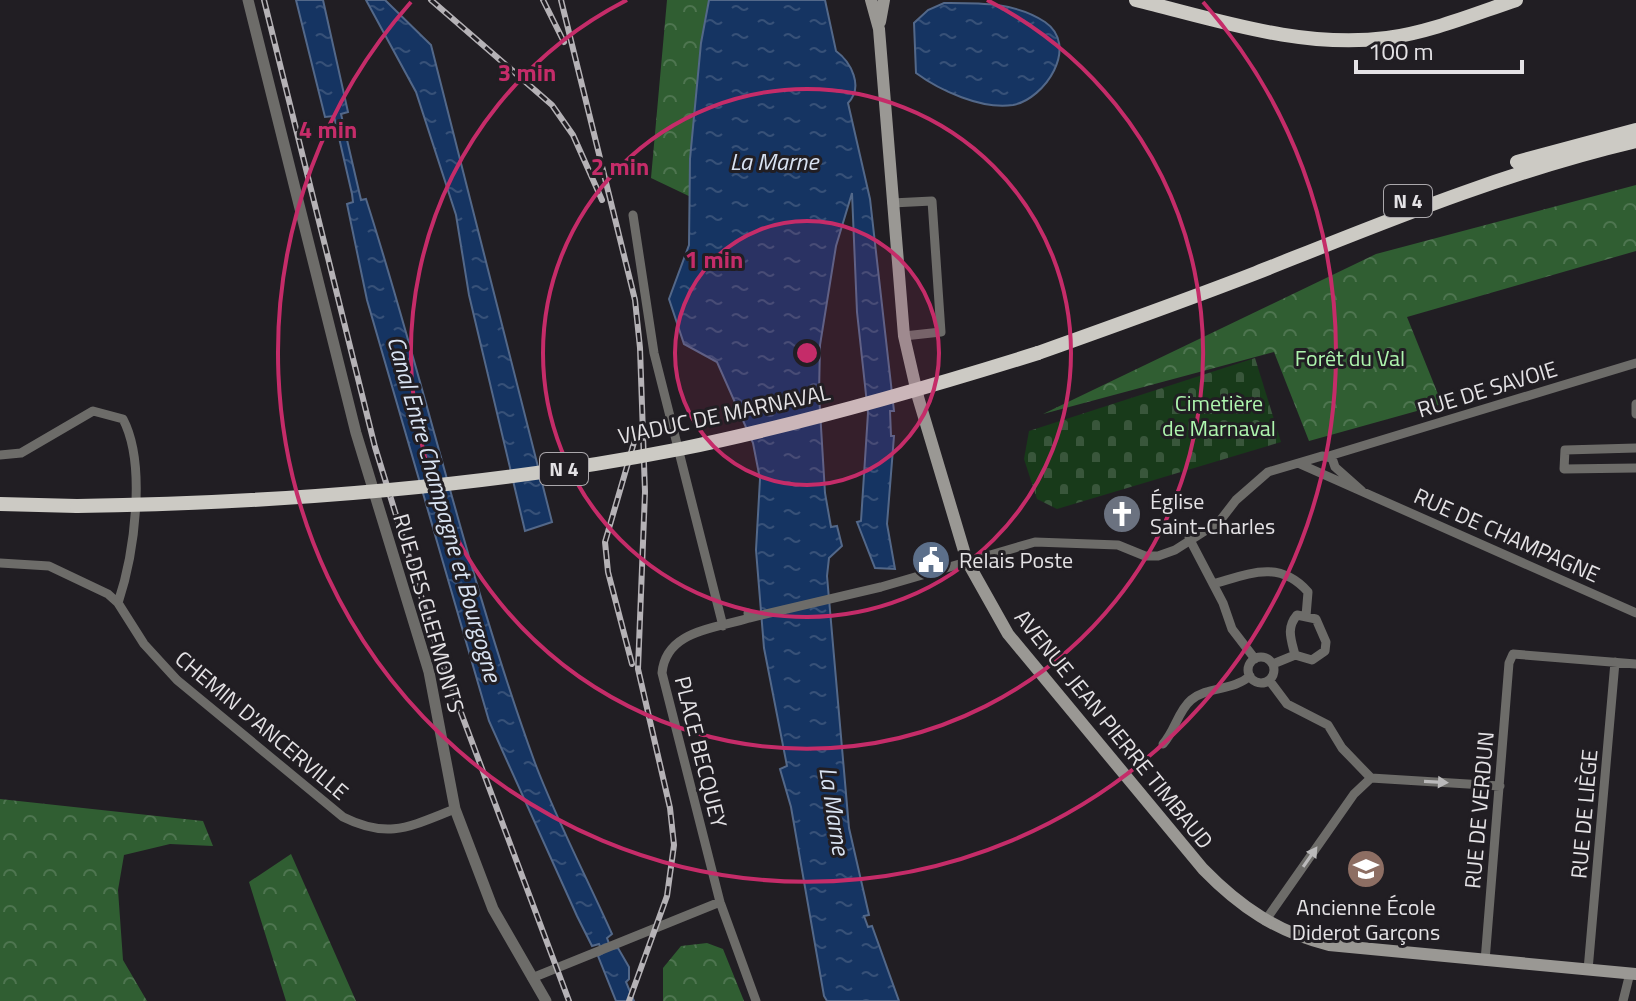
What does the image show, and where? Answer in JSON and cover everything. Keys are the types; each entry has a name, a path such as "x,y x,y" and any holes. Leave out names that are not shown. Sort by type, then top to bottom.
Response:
{"highway":[{"path":"1136,0 1274,34 1339,41 1391,38 1516,0"},
{"path":"1170,0 1276,25 1338,32 1416,24 1495,0"},
{"name":"N 4","path":"1587,146 1636,129"},
{"name":"N 4","path":"1587,146 1636,142"},
{"name":"VIADUC DE MARNAVAL","path":"0,504 77,506 324,496 592,465 825,415 1038,353 1189,296 1250,266 1430,192 1587,146"}],"main road":[{"path":"871,0 879,29"},
{"path":"879,29 884,0"},
{"name":"AVENUE JEAN PIERRE TIMBAUD","path":"879,29 904,336 918,397 967,561 995,616 1049,685 1203,869 1234,899 1265,921 1297,936 1329,945 1633,974"}],"street":[{"name":"RUE DES CLEFMONTS","path":"248,0 356,433 429,672 455,809 493,909 546,1001"},
{"path":"892,203 932,201 941,332 904,336"},
{"path":"633,215 654,353 723,626"},
{"name":"RUE DE SAVOIE","path":"967,561 1035,542 1118,545 1145,556 1158,556 1175,550 1189,538 1219,522 1236,500 1268,472 1330,461 1349,448 1636,363"},
{"path":"1636,404 1636,414"},
{"path":"0,455 21,453 93,411 123,419 134,450 133,527 128,574 118,603 65,571 0,563"},
{"path":"1636,448 1565,450 1564,469 1636,468"},
{"path":"1323,474 1315,465 1330,461"},
{"path":"1323,474 1330,461"},
{"name":"RUE DE CHAMPAGNE","path":"1330,461 1362,491"},
{"path":"1300,464 1323,474"},
{"name":"RUE DE CHAMPAGNE","path":"1323,474 1636,613"},
{"path":"1189,538 1232,629 1243,639 1255,659"},
{"name":"PLACE BECQUEY","path":"756,1001 720,902 662,673 665,655 673,644 749,616 840,596 967,561"},
{"path":"1213,584 1267,569 1300,583 1308,592 1306,616"},
{"name":"CHEMIN D'ANCERVILLE","path":"118,603 144,644 177,680 343,817 367,828 394,831 455,809"},
{"path":"1273,664 1295,655 1312,660 1325,651 1326,642 1316,619 1297,615 1291,622 1289,631 1295,655"},
{"name":"RUE DE VERDUN","path":"1485,961 1509,663 1513,654 1520,652 1615,662"},
{"path":"1267,658 1273,664 1274,671 1269,680 1261,683 1250,676 1249,665 1255,659 1267,658"},
{"path":"1615,662 1636,664"},
{"name":"RUE DE LIÈGE","path":"1588,970 1615,662"},
{"path":"1163,744 1192,699 1218,688 1238,686 1250,676"},
{"path":"1269,680 1287,704 1328,725 1342,748 1371,778 1500,786"},
{"path":"1265,921 1354,794 1371,778"},
{"path":"532,978 720,902"},
{"path":"1623,1001 1633,974"}],"green space":[{"path":"667,0 722,0 693,198 651,178"},
{"name":"Forêt du Val","path":"1636,185 1636,251 1407,317 1442,404 1309,441 1274,352 1043,414 1376,254"},
{"name":"Cimetière de Marnaval","path":"1255,358 1281,442 1057,509 1037,499 1024,459 1029,431"},
{"path":"0,799 203,821 213,846 170,844 124,855 118,890 123,960 147,1001 0,1001"},
{"path":"291,854 356,1001 286,1001 249,882"},
{"path":"707,943 723,949 744,1001 663,1001 663,968 681,946"}],"water":[{"name":"Canal Entre Champagne et Bourgogne","path":"296,0 323,0 348,112 341,114 361,200 366,199 388,269 489,624 535,763 612,934 607,938 611,949 618,948 629,967 626,982 634,1001 616,1001 598,956 603,953 599,944 592,946 577,916 489,721 367,300 347,204 353,202 352,194 334,116 325,117"},
{"path":"366,0 385,0 431,45 552,522 525,531 469,295 456,215 416,92"},
{"name":"La Marne","path":"709,0 825,0 836,51 854,75 855,90 848,103 870,199 894,411 890,411 891,436 894,436 887,524 895,569 875,568 857,522 861,521 868,413 857,312 852,193 836,246 820,345 819,394 825,493 831,527 837,526 842,546 829,558 827,576 849,828 869,915 864,916 868,927 872,926 899,1001 827,1001 824,996 791,807 780,769 787,766 764,648 756,550 760,479 753,443 717,362 684,344 669,299 689,245 690,159 701,43"},
{"path":"944,3 1009,7 1045,22 1055,32 1059,44 1059,57 1046,82 1025,101 1001,106 962,97 916,73 914,23 928,10"}],"railway":[{"path":"264,0 375,447 439,654 569,1001"},
{"path":"431,0 552,105 573,135 602,200"},
{"path":"543,0 564,42"},
{"path":"561,0 635,300 640,348 645,492 638,669 670,808 674,845 667,896 629,1001"},
{"path":"632,664 608,572 605,542 637,432"}],"place":[{"name":"Église Saint-Charles","path":"1122,514"},
{"name":"Relais Poste","path":"931,560"},
{"name":"Ancienne École Diderot Garçons","path":"1366,869"}]}
